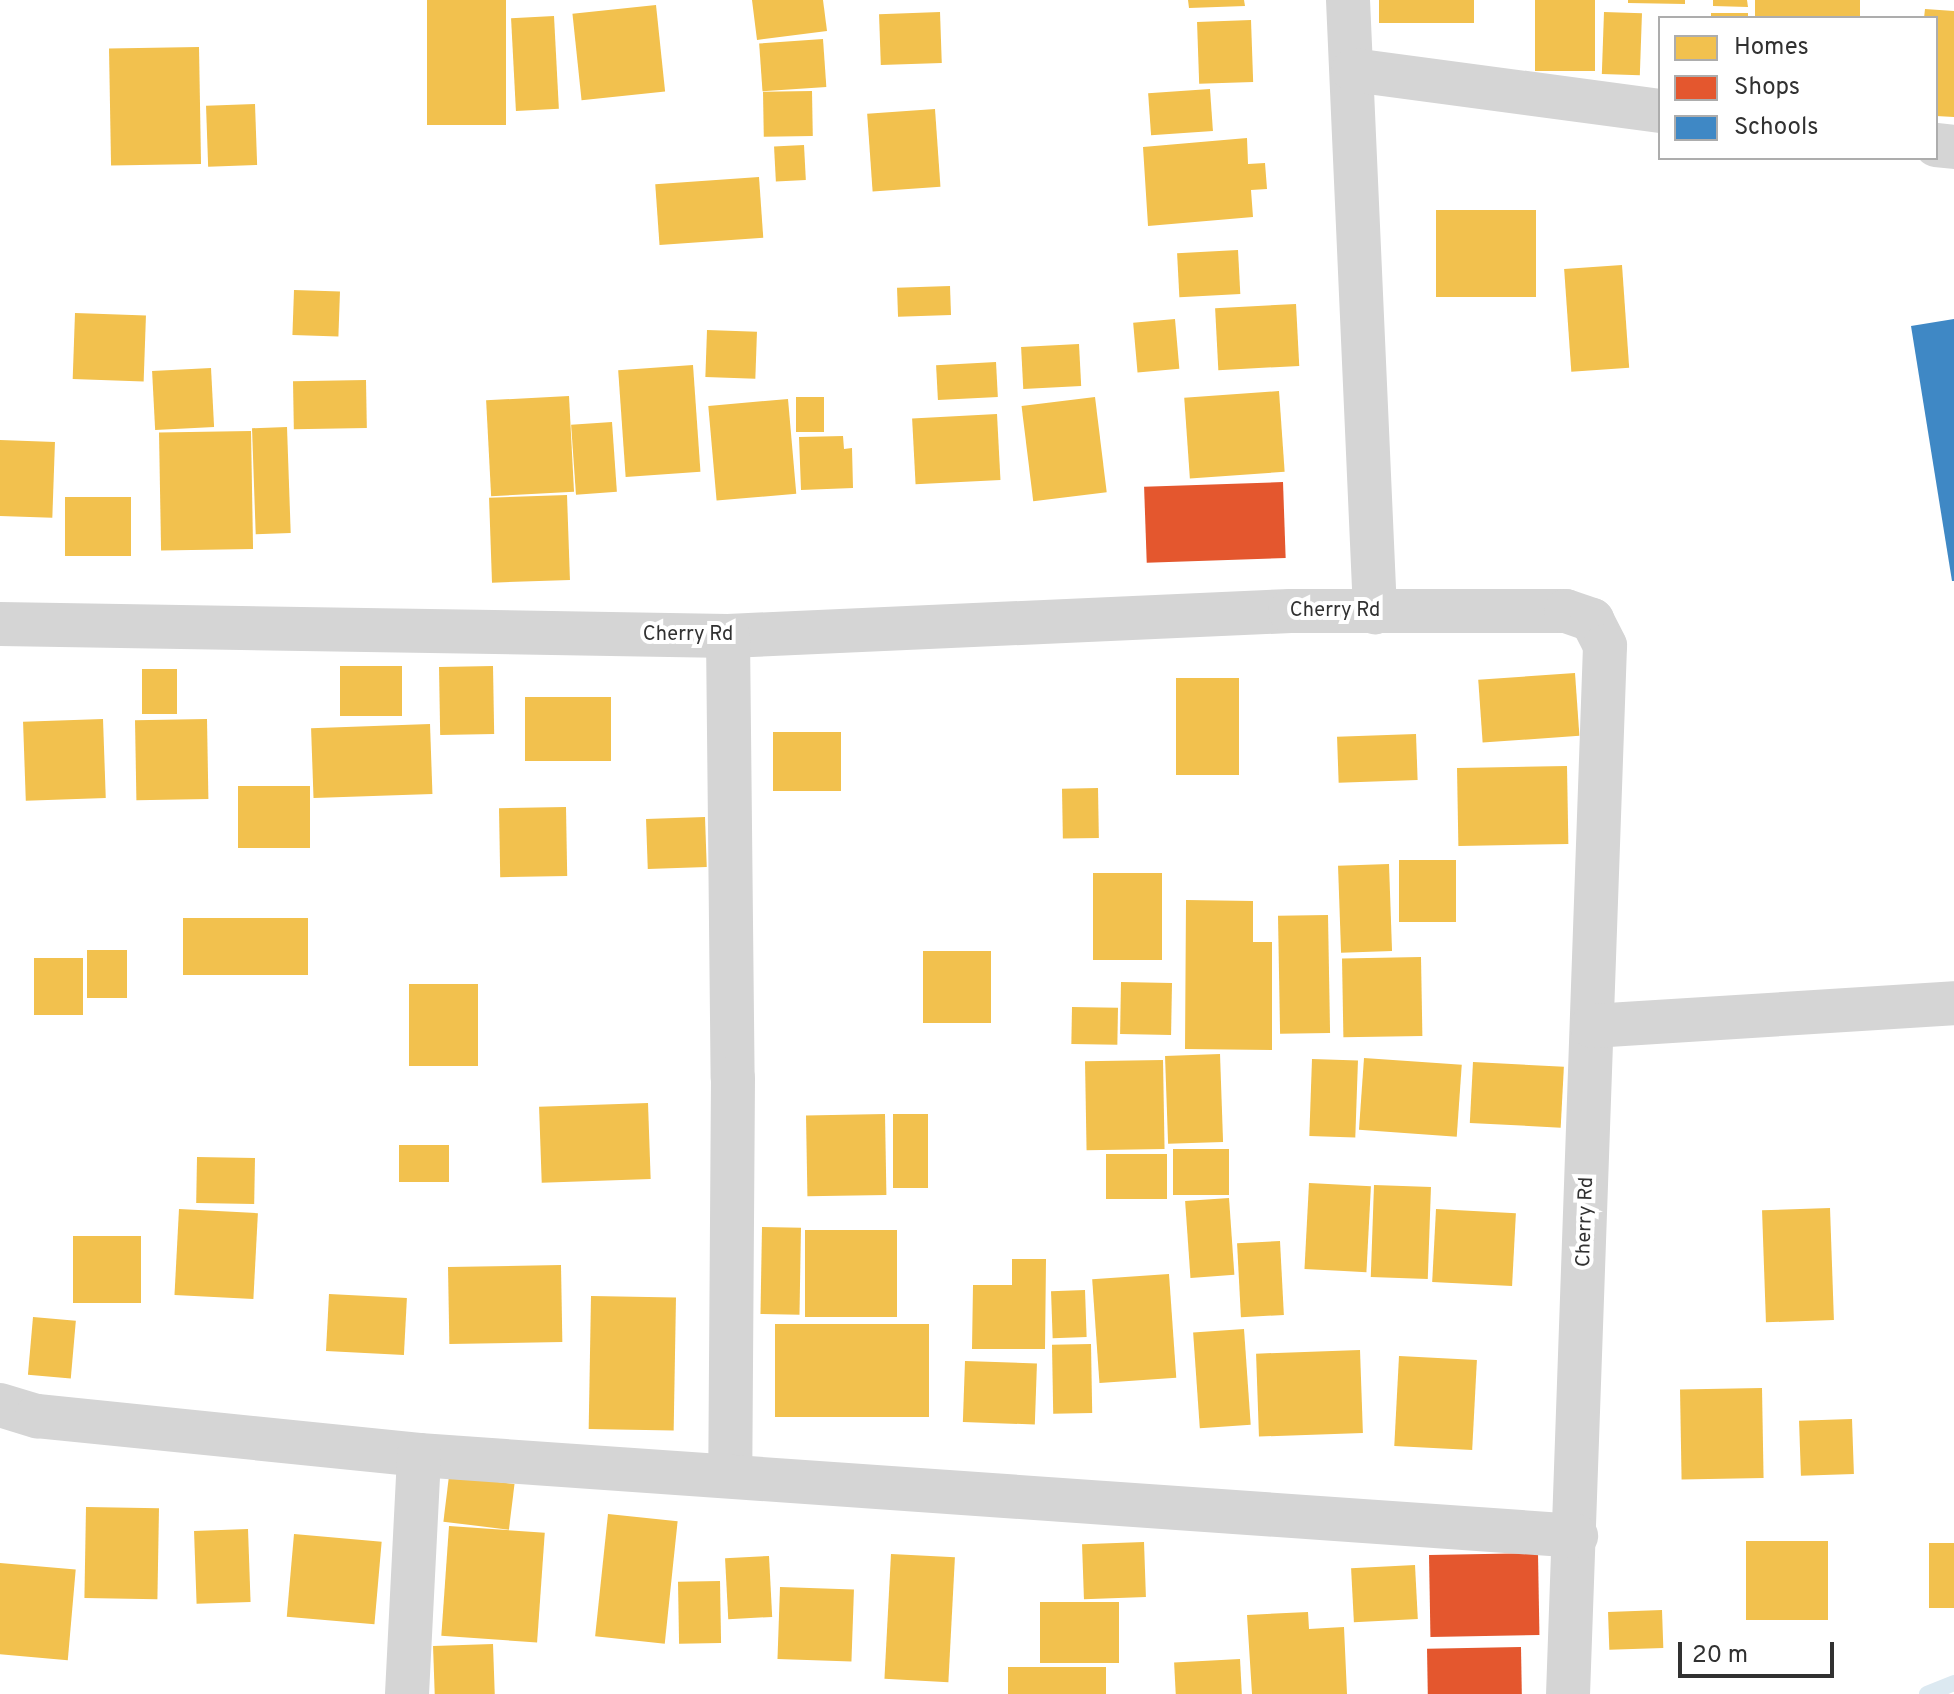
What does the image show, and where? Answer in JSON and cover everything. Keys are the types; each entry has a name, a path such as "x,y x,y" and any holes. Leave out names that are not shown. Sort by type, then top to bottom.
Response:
{"street":[{"path":"1348,0 1375,612"},
{"path":"1353,70 1658,111"},
{"name":"Cherry Rd","path":"0,624 728,636 1290,611 1566,611 1592,620 1605,646 1576,1536 1568,1694"},
{"path":"728,636 733,1078 730,1476"},
{"path":"1592,1026 1954,1003"},
{"path":"0,1405 37,1416 419,1455 1576,1536"},
{"path":"407,1694 419,1455"}],"building: Homes":[{"path":"427,0 506,0 506,125 427,125"},
{"path":"752,0 823,0 827,31 757,40"},
{"path":"1188,0 1244,0 1245,6 1189,8"},
{"path":"1379,0 1474,0 1474,23 1379,23"},
{"path":"1535,0 1595,0 1595,71 1535,71"},
{"path":"1628,0 1685,0 1685,4 1628,3"},
{"path":"1713,0 1747,0 1748,7 1713,6"},
{"path":"1755,0 1860,0 1860,16 1755,16"},
{"path":"656,5 665,92 582,100 572,14"},
{"path":"1925,9 1954,11 1954,117 1938,116 1938,16 1924,16"},
{"path":"940,12 942,63 881,65 879,14"},
{"path":"1604,12 1642,13 1640,75 1602,74"},
{"path":"1711,13 1748,13 1748,16 1711,16"},
{"path":"554,16 559,109 516,111 511,18"},
{"path":"1251,20 1253,82 1199,84 1197,22"},
{"path":"823,39 826,87 763,91 759,43"},
{"path":"199,47 201,164 111,166 109,49"},
{"path":"1210,89 1213,131 1151,135 1148,93"},
{"path":"812,91 813,136 764,137 763,92"},
{"path":"255,104 257,165 208,167 206,106"},
{"path":"935,109 940,187 873,192 867,114"},
{"path":"1247,138 1248,164 1265,163 1267,189 1251,190 1253,217 1148,226 1143,147"},
{"path":"804,145 806,180 776,182 774,147"},
{"path":"759,177 763,238 660,245 655,184"},
{"path":"1436,210 1536,210 1536,297 1436,297"},
{"path":"1238,250 1240,294 1179,297 1177,253"},
{"path":"1622,265 1629,368 1571,372 1564,269"},
{"path":"950,286 951,315 898,317 897,288"},
{"path":"294,290 340,292 338,337 292,335"},
{"path":"1296,304 1299,366 1218,370 1215,308"},
{"path":"75,313 146,315 144,381 73,379"},
{"path":"1175,319 1179,369 1138,372 1133,323"},
{"path":"707,330 757,332 755,379 705,377"},
{"path":"1079,344 1081,386 1023,389 1021,347"},
{"path":"996,362 998,397 938,400 936,365"},
{"path":"693,365 700,472 626,477 618,370"},
{"path":"211,368 214,427 155,430 152,371"},
{"path":"366,380 367,428 294,429 293,381"},
{"path":"1279,391 1285,472 1190,478 1184,398"},
{"path":"569,396 574,492 491,496 486,400"},
{"path":"796,397 824,397 824,432 796,432"},
{"path":"1095,397 1107,492 1033,501 1022,406"},
{"path":"788,399 796,494 717,501 708,406"},
{"path":"997,414 1000,480 916,484 912,418"},
{"path":"612,422 617,492 576,495 571,425"},
{"path":"287,427 291,533 256,534 252,428"},
{"path":"251,431 253,549 161,551 159,433"},
{"path":"843,436 844,449 852,448 853,488 801,490 799,437"},
{"path":"0,440 55,442 52,518 0,516"},
{"path":"567,495 570,580 492,583 489,498"},
{"path":"65,497 131,497 131,556 65,556"},
{"path":"340,666 402,666 402,716 340,716"},
{"path":"493,666 494,734 440,735 439,667"},
{"path":"142,669 177,669 177,714 142,714"},
{"path":"1575,673 1579,736 1483,743 1478,680"},
{"path":"1176,678 1239,678 1239,775 1176,775"},
{"path":"525,697 611,697 611,761 525,761"},
{"path":"103,719 106,798 26,801 23,722"},
{"path":"207,719 208,799 136,800 135,720"},
{"path":"430,724 432,794 314,798 311,728"},
{"path":"773,732 841,732 841,791 773,791"},
{"path":"1416,734 1418,780 1339,783 1337,737"},
{"path":"1567,766 1568,844 1458,846 1457,768"},
{"path":"238,786 310,786 310,848 238,848"},
{"path":"1098,788 1099,838 1063,839 1062,789"},
{"path":"566,807 567,876 500,877 499,808"},
{"path":"705,817 707,867 648,869 646,819"},
{"path":"1399,860 1456,860 1456,922 1399,922"},
{"path":"1389,864 1392,951 1341,953 1338,866"},
{"path":"1093,873 1162,873 1162,960 1093,960"},
{"path":"1186,900 1253,901 1253,942 1272,942 1272,1050 1185,1049"},
{"path":"1328,915 1330,1033 1280,1034 1278,916"},
{"path":"183,918 308,918 308,975 183,975"},
{"path":"87,950 127,950 127,998 87,998"},
{"path":"923,951 991,951 991,1023 923,1023"},
{"path":"1421,957 1422,1036 1343,1037 1342,958"},
{"path":"34,958 83,958 83,1015 34,1015"},
{"path":"1121,982 1172,983 1171,1035 1120,1034"},
{"path":"409,984 478,984 478,1066 409,1066"},
{"path":"1072,1007 1118,1008 1117,1045 1071,1044"},
{"path":"1220,1054 1223,1142 1168,1144 1165,1056"},
{"path":"1364,1058 1462,1065 1457,1137 1359,1130"},
{"path":"1312,1059 1358,1061 1355,1138 1309,1136"},
{"path":"1163,1060 1165,1149 1087,1150 1085,1061"},
{"path":"1473,1062 1564,1067 1561,1128 1470,1123"},
{"path":"648,1103 651,1179 542,1183 539,1107"},
{"path":"885,1114 886,1195 807,1196 806,1115"},
{"path":"893,1114 928,1114 928,1188 893,1188"},
{"path":"399,1145 449,1145 449,1182 399,1182"},
{"path":"1173,1149 1229,1149 1229,1195 1173,1195"},
{"path":"1106,1154 1167,1154 1167,1199 1106,1199"},
{"path":"197,1157 255,1158 254,1204 196,1203"},
{"path":"1309,1183 1371,1186 1366,1272 1304,1269"},
{"path":"1374,1185 1431,1187 1428,1279 1371,1277"},
{"path":"1229,1198 1234,1275 1190,1278 1185,1201"},
{"path":"1830,1208 1834,1320 1766,1322 1762,1210"},
{"path":"179,1209 258,1213 253,1299 174,1295"},
{"path":"1436,1209 1516,1213 1512,1286 1432,1282"},
{"path":"762,1227 801,1228 799,1315 760,1314"},
{"path":"805,1230 897,1230 897,1317 805,1317"},
{"path":"73,1236 141,1236 141,1303 73,1303"},
{"path":"1280,1241 1284,1315 1241,1317 1237,1243"},
{"path":"1012,1259 1046,1259 1045,1349 972,1349 973,1285 1012,1285"},
{"path":"561,1265 562,1342 449,1344 448,1267"},
{"path":"1169,1274 1176,1378 1099,1383 1092,1279"},
{"path":"1085,1290 1087,1337 1053,1338 1051,1291"},
{"path":"329,1294 407,1298 404,1355 326,1351"},
{"path":"591,1296 676,1297 674,1430 589,1429"},
{"path":"33,1317 76,1321 71,1379 28,1375"},
{"path":"775,1324 929,1324 929,1417 775,1417"},
{"path":"1244,1329 1251,1425 1200,1428 1193,1333"},
{"path":"1091,1344 1092,1413 1053,1414 1052,1345"},
{"path":"1360,1350 1363,1433 1259,1437 1256,1354"},
{"path":"1399,1356 1477,1360 1472,1450 1394,1446"},
{"path":"965,1361 1037,1364 1035,1424 963,1422"},
{"path":"1762,1388 1764,1478 1682,1479 1680,1389"},
{"path":"1852,1419 1854,1474 1801,1476 1799,1421"},
{"path":"449,1476 515,1484 509,1530 443,1522"},
{"path":"86,1507 159,1508 157,1599 84,1598"},
{"path":"608,1514 678,1521 665,1644 595,1636"},
{"path":"449,1526 545,1533 537,1642 441,1636"},
{"path":"248,1529 251,1602 197,1604 194,1531"},
{"path":"294,1534 382,1542 374,1624 287,1617"},
{"path":"1746,1541 1828,1541 1828,1620 1746,1620"},
{"path":"1144,1542 1146,1597 1084,1599 1082,1544"},
{"path":"1929,1543 1954,1543 1954,1608 1929,1608"},
{"path":"891,1554 955,1557 948,1682 884,1679"},
{"path":"769,1556 772,1617 728,1619 725,1558"},
{"path":"0,1563 76,1570 68,1660 0,1654"},
{"path":"1415,1565 1418,1619 1354,1622 1351,1568"},
{"path":"720,1581 721,1643 679,1644 678,1582"},
{"path":"780,1587 854,1590 851,1662 777,1659"},
{"path":"1040,1602 1119,1602 1119,1663 1040,1663"},
{"path":"1662,1610 1663,1648 1609,1650 1608,1612"},
{"path":"1308,1612 1309,1629 1344,1627 1347,1694 1252,1694 1247,1615"},
{"path":"493,1644 495,1694 435,1694 433,1646"},
{"path":"1240,1659 1242,1694 1176,1694 1174,1662"},
{"path":"1008,1667 1106,1667 1106,1694 1008,1694"}],"building: Shops":[{"path":"1283,482 1286,558 1147,563 1144,487"},
{"path":"1538,1553 1539,1635 1430,1637 1429,1555"},
{"path":"1521,1647 1522,1694 1428,1694 1427,1649"}],"building: Schools":[{"path":"1954,319 1954,581 1952,581 1911,326"}],"waterway":[{"path":"1927,1694 1954,1683"}]}
